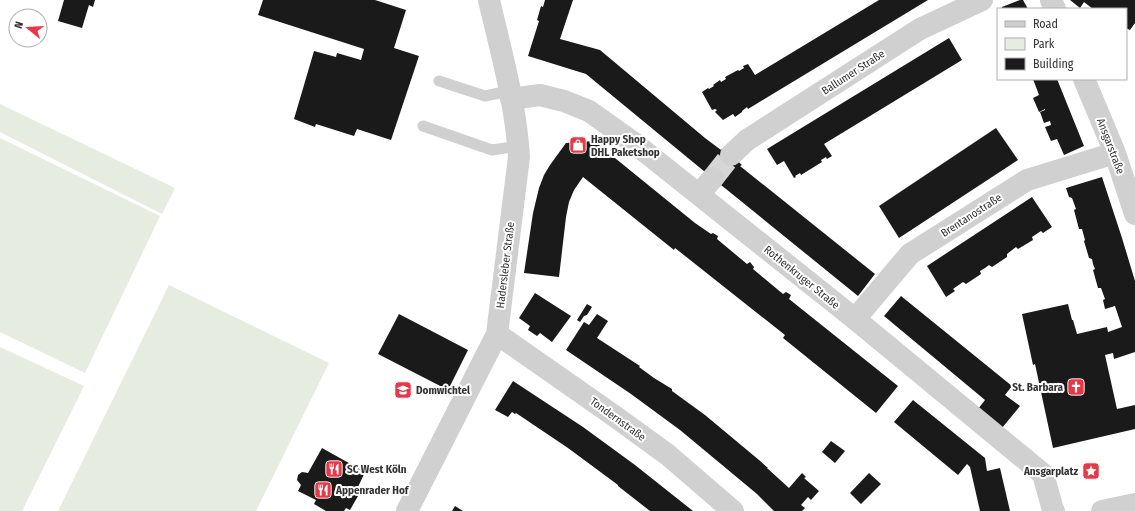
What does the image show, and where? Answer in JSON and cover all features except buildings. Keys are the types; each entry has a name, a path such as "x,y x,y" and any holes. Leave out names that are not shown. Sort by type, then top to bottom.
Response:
{"street":[{"name":"Hadersleber Straße","path":"407,511 497,334 519,157 517,134 510,95 489,0"},
{"name":"Ballumer Straße","path":"731,155 747,140 920,29 982,0"},
{"name":"Ansgarstraße","path":"1084,80 1115,153 1135,214"},
{"name":"Rothenkruger Straße","path":"510,95 540,95 564,100 589,111 634,143 706,186 855,319 1043,474 1054,511"},
{"name":"Brentanostraße","path":"855,319 910,254 1027,180 1115,153"},
{"name":"Tondernstraße","path":"497,334 668,455 733,511"},
{"path":"1103,511 1135,504"}],"lane":[{"path":"439,81 485,96 510,95"},
{"path":"423,126 492,150 518,146"}],"green space":[{"path":"0,104 175,188 162,214 0,132"},
{"path":"0,138 160,216 85,373 0,332"},
{"path":"169,285 329,363 256,511 58,511"},
{"path":"0,347 84,386 22,511 0,511"}],"tunnel":[{"path":"713,178 731,155"}],"place":[{"name":"Happy Shop DHL Paketshop","path":"578,145"},
{"name":"St. Barbara","path":"1076,387"},
{"name":"Domwichtel","path":"403,390"},
{"name":"SC West Köln","path":"334,469"},
{"name":"Ansgarplatz","path":"1091,471"},
{"name":"Appenrader Hof","path":"323,490"}]}
